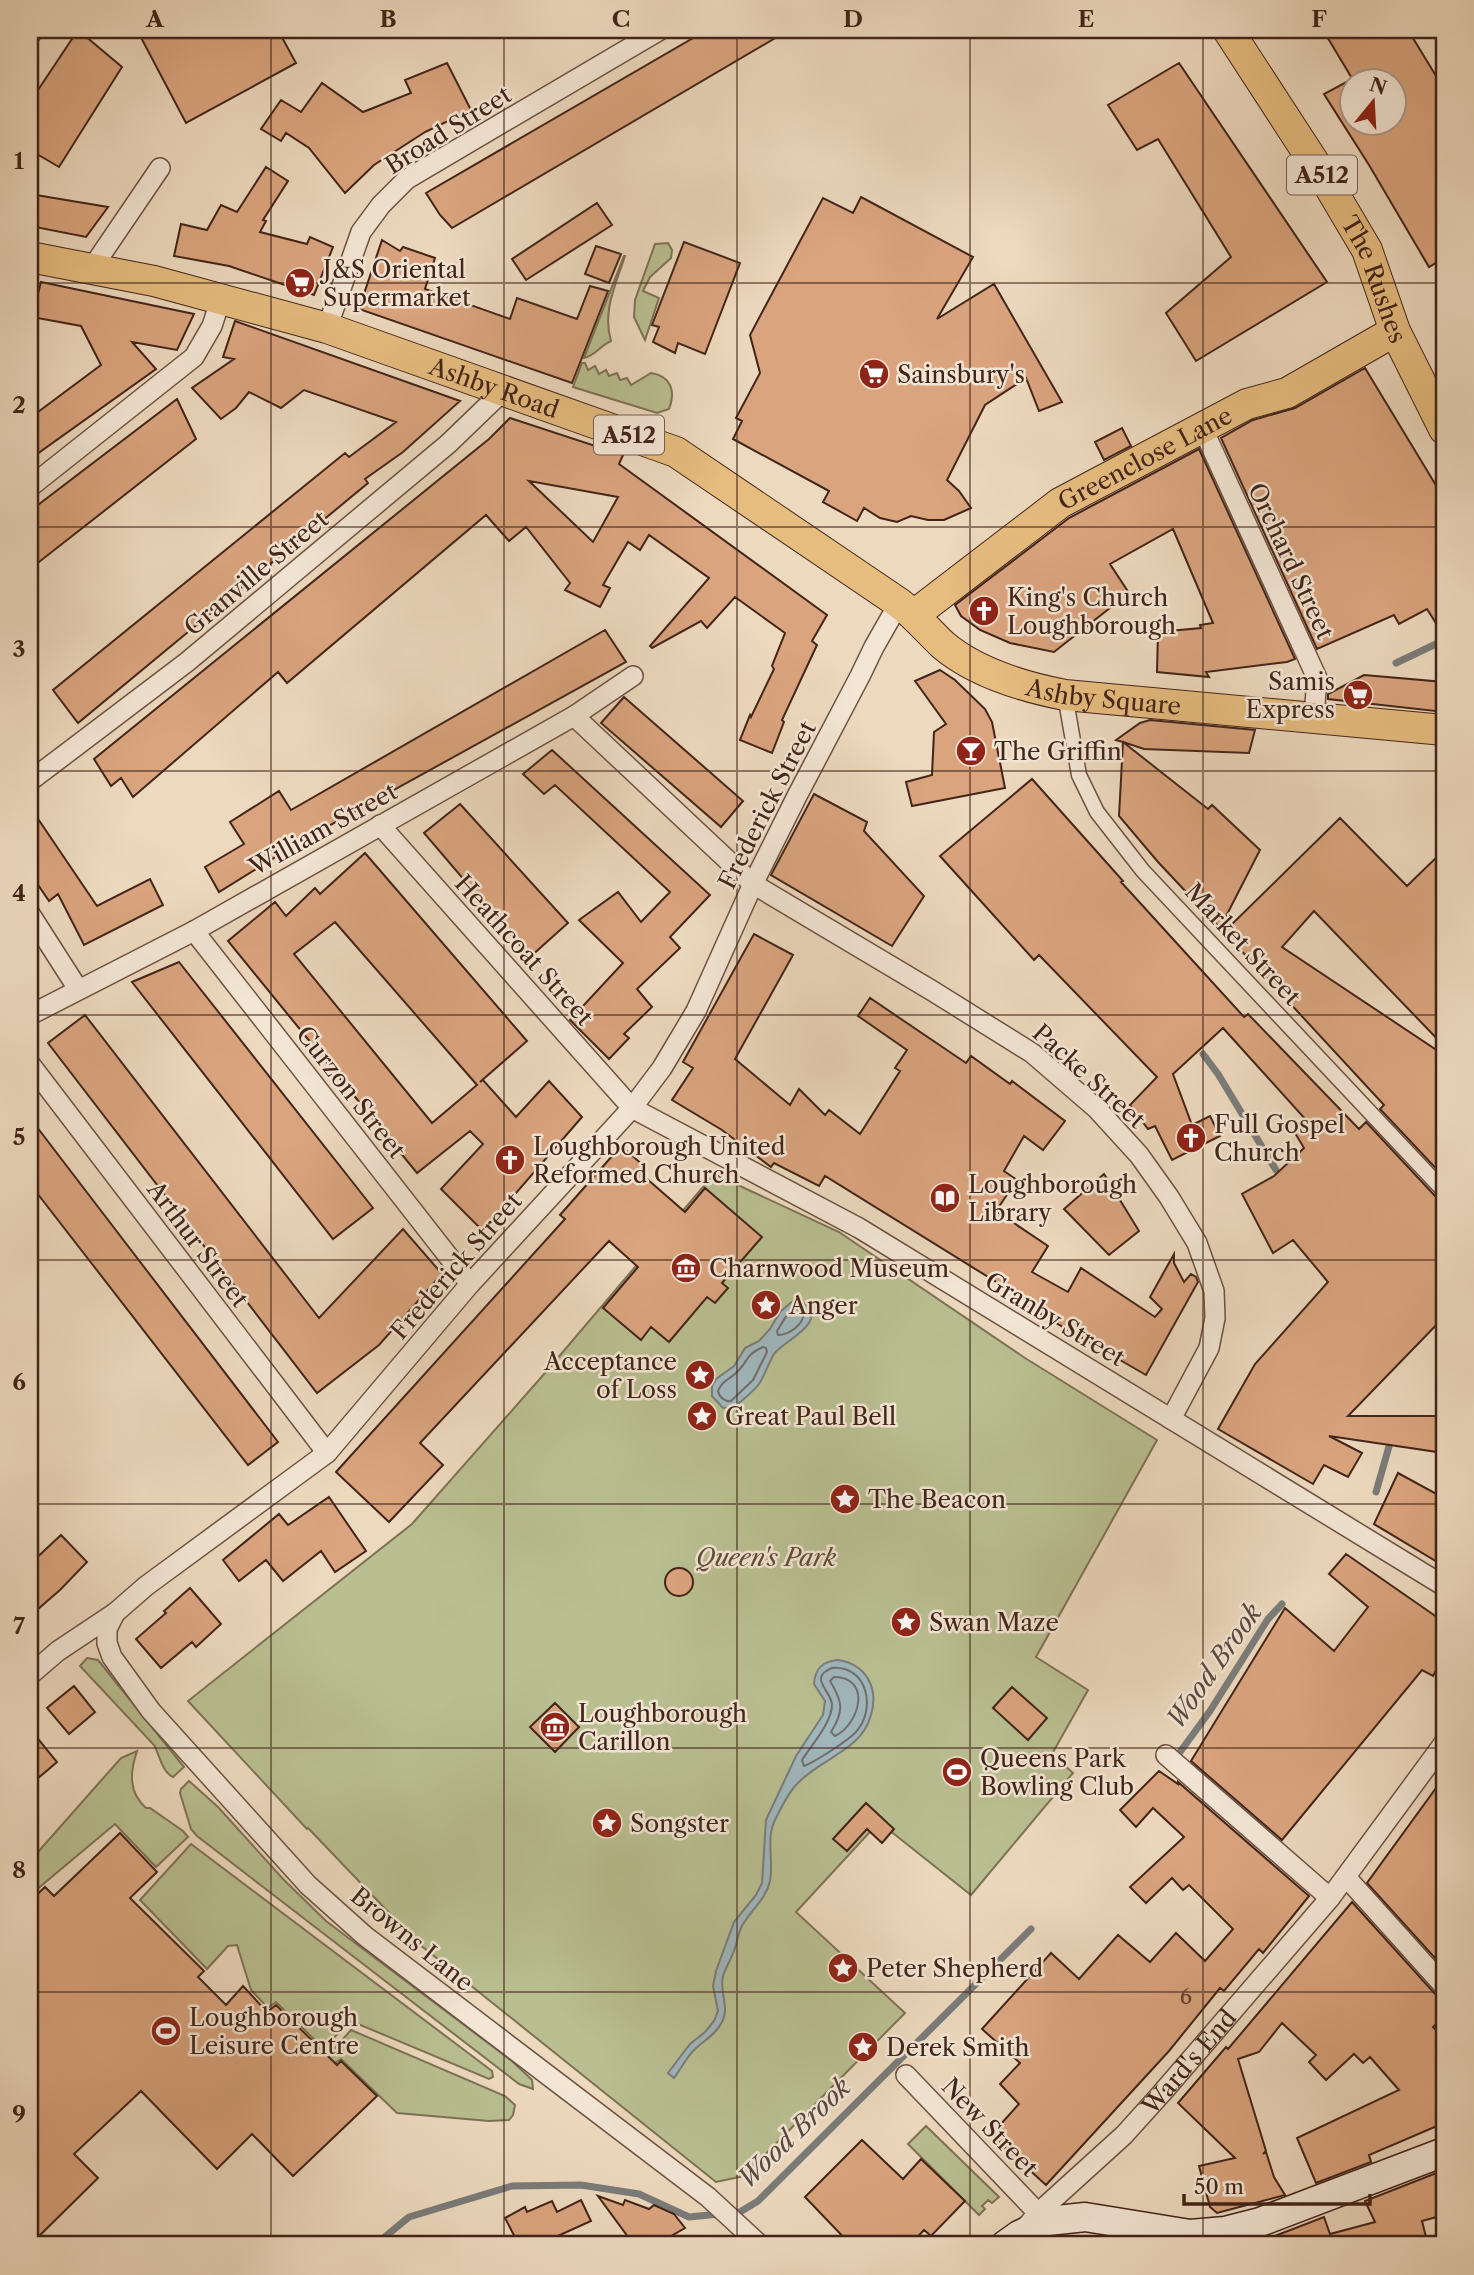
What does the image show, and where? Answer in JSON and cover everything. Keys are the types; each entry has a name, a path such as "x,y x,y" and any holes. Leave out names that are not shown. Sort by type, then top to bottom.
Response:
{"main road":[{"name":"The Rushes","path":"1228,30 1328,184 1367,250 1395,331 1441,413"},
{"name":"Ashby Road","path":"30,257 154,281 327,328 676,452 907,609"},
{"name":"Greenclose Lane","path":"907,609 1060,503 1248,404 1287,393 1395,331"},
{"name":"Ashby Square","path":"907,609 944,646 1002,678 1037,690 1065,695 1314,717"},
{"name":"A512","path":"1314,717 1444,730"},
{"path":"1043,2217 1084,2217 1190,2234 1225,2231 1260,2222 1444,2152"},
{"name":"Ward's End","path":"1012,2240 1043,2217"}],"street":[{"path":"30,35 34,30"},
{"name":"Broad Street","path":"327,328 361,232 381,205 407,179 660,30"},
{"path":"92,268 160,167"},
{"path":"30,487 194,358 212,326 221,298"},
{"name":"Granville Street","path":"30,781 187,662 448,444 504,390"},
{"name":"Orchard Street","path":"1203,429 1317,678 1314,717"},
{"name":"Frederick Street","path":"30,1675 58,1651 115,1613 145,1587 327,1453 470,1284 632,1108 662,1068 696,1011 753,884 874,646 907,609"},
{"name":"William Street","path":"30,1015 194,930 574,716 633,676"},
{"name":"Market Street","path":"1065,695 1079,775 1097,812 1143,871 1444,1191"},
{"name":"Packe Street","path":"574,716 753,884 1032,1053 1097,1109 1139,1155 1197,1243 1214,1291 1215,1318 1209,1348 1171,1419"},
{"name":"Heathcoat Street","path":"380,825 632,1108"},
{"path":"30,914 78,989"},
{"name":"Curzon Street","path":"194,930 470,1284"},
{"name":"Arthur Street","path":"30,1064 327,1453"},
{"name":"Granby Street","path":"632,1108 859,1228 1444,1586"},
{"name":"Browns Lane","path":"115,1613 107,1629 107,1643 113,1657 143,1700 308,1885 365,1936 718,2206 753,2239"},
{"name":"Ward's End","path":"1043,2217 1138,2120 1330,1898 1444,1743"},
{"path":"1166,1755 1330,1898"},
{"path":"1346,1877 1444,1986"},
{"name":"New Street","path":"906,2075 1043,2217"}],"green space":[{"path":"668,243 672,250 671,258 650,277 643,291 659,298 645,340 634,317 635,300 655,244"},
{"path":"624,256 609,308 611,341 584,358"},
{"path":"582,363 585,363 588,370 595,366 599,374 606,370 609,376 617,373 620,380 627,378 631,385 651,373 663,377 672,390 669,409 657,413 573,387"},
{"name":"Queen's Park","path":"714,1174 839,1232 1025,1358 1157,1440 1036,1657 1088,1690 1052,1754 1073,1773 971,1895 879,1822 796,1912 905,2013 744,2176 716,2182 419,1944 188,1701 412,1524"},
{"path":"87,1658 98,1660 184,1767 173,1777 164,1768 154,1745 80,1666"},
{"path":"137,1751 132,1781 140,1802 188,1837 156,1867 115,1824 30,1895 30,1861 121,1758"},
{"path":"189,1781 218,1807 283,1879 326,1921 512,2061 532,2080 533,2089 519,2084 197,1836 191,1829 180,1793"},
{"path":"191,1844 492,2071 493,2077 489,2079 351,2021 323,2048 276,2002 268,2008 251,1990 237,1945 228,1946 207,1969 140,1900"},
{"path":"351,2030 505,2096 515,2105 513,2115 509,2120 489,2121 397,2113 341,2059 335,2063 327,2057"},
{"path":"926,2126 999,2197 992,2203 988,2200 979,2215 908,2144"}],"water":[{"path":"793,1301 808,1306 811,1320 800,1333 778,1349 761,1381 753,1390 735,1407 723,1408 712,1396 712,1386 716,1379 734,1366 745,1348 759,1341 780,1312"},
{"path":"838,1660 856,1666 868,1679 873,1696 871,1715 859,1737 808,1774 795,1786 783,1804 771,1833 771,1873 768,1887 742,1926 723,1976 725,2011 722,2022 714,2033 693,2051 674,2078 668,2073 690,2044 714,2021 718,2011 713,1986 716,1971 734,1922 756,1895 762,1883 766,1820 796,1756 823,1715 825,1701 814,1684 816,1674 824,1664"}],"building":[{"path":"78,30 122,67 59,167 30,150 30,102"},
{"path":"137,30 278,30 296,63 186,123"},
{"path":"707,30 789,30 452,228 426,193"},
{"path":"1323,30 1408,30 1444,89 1444,258 1429,267 1351,136 1408,136 1408,66 1345,66"},
{"path":"447,63 471,110 425,132 374,165 345,193 309,148 286,133 281,141 261,129 281,100 301,112 322,83 363,112 411,93 405,80"},
{"path":"1179,63 1327,282 1196,361 1166,313 1231,257 1158,139 1137,150 1108,105"},
{"path":"1338,86 1338,116 1324,94"},
{"path":"266,167 288,181 263,220 266,221 260,232 307,244 310,237 333,247 314,295 229,266 174,256 181,224 207,230 221,205 237,212"},
{"path":"30,194 108,207 86,237 30,226"},
{"path":"861,197 973,257 937,319 994,284 1062,402 1039,411 1026,378 985,405 947,480 971,508 944,520 911,516 897,522 880,518 864,508 857,521 823,502 829,491 733,439 742,421 736,418 760,373 750,335 823,198 853,213"},
{"path":"597,203 612,225 526,280 512,259"},
{"path":"382,240 400,251 403,247 435,258 425,289 510,319 517,298 577,319 590,286 608,291 572,383 359,309"},
{"path":"684,242 740,263 705,354 678,343 675,353 653,342 659,327 652,325"},
{"path":"596,246 621,254 609,283 585,274"},
{"path":"41,282 194,314 177,350 132,342 156,369 30,459 30,418 101,365 81,326 32,317"},
{"path":"235,321 460,401 403,452 365,479 368,483 78,723 53,690 345,453 349,457 396,422 304,390 281,408 249,392 236,408 221,419 192,388 234,359 223,357"},
{"path":"1365,368 1440,492 1437,494 1444,507 1444,636 1427,609 1399,624 1394,615 1317,649 1221,438 1253,420 1295,408"},
{"path":"177,399 196,439 30,569 30,511"},
{"path":"510,418 623,455 619,464 827,615 812,641 817,645 782,720 784,722 772,753 740,740 774,669 772,666 785,633 735,597 707,628 701,621 652,648 650,646 709,578 649,535 640,550 628,542 603,585 610,588 600,607 565,590 570,583 526,527 509,541 486,515 287,683 278,672 133,797 121,778 111,786 94,759 489,439","holes":["529,481 618,497 593,542"]},
{"path":"1122,428 1131,446 1104,460 1095,442"},
{"path":"1199,449 1295,659 1206,672 1209,677 1157,672 1158,632 1201,628 1200,625 1213,623 1173,529 1110,564 1129,593 1054,652 1010,643 980,630 961,616 955,605 1069,518"},
{"path":"605,630 626,662 303,840 219,892 205,867 244,844 230,822 279,791 291,810"},
{"path":"940,670 955,680 985,709 992,722 1005,788 912,806 906,782 932,775 934,732 946,724 915,681"},
{"path":"1364,675 1444,682 1444,712 1328,699 1328,694"},
{"path":"624,697 743,801 721,827 601,723"},
{"path":"1150,720 1255,730 1249,753 1144,749 1116,740 1140,723"},
{"path":"1123,742 1208,809 1212,805 1260,850 1220,928 1119,816"},
{"path":"552,750 710,895 670,937 680,948 637,989 652,1007 624,1034 629,1038 609,1059 570,1020 623,963 579,920 618,892 641,922 670,892 555,785 544,794 523,774"},
{"path":"1032,779 1244,1017 1248,1014 1359,1129 1366,1122 1437,1198 1444,1200 1444,1317 1348,1416 1444,1416 1444,1453 1329,1436 1362,1453 1348,1477 1324,1465 1313,1484 1218,1429 1255,1364 1328,1282 1293,1240 1273,1253 1242,1194 1274,1176 1304,1148 1295,1133 1307,1121 1223,1028 1173,1074 1192,1125 1210,1116 1220,1136 1172,1160 1155,1126 1148,1129 1130,1105 1157,1077 1039,955 1034,960 940,856"},
{"path":"814,794 867,822 864,831 924,896 892,946 771,875"},
{"path":"460,804 568,923 530,957 424,833"},
{"path":"30,807 97,906 150,879 163,905 84,945 58,894 49,901 30,873"},
{"path":"1340,818 1407,886 1444,850 1444,1046 1314,911 1282,947 1444,1055 1444,1177 1380,1109 1384,1105 1224,932"},
{"path":"365,853 527,1041 480,1082 483,1080 516,1117 549,1081 582,1117 483,1231 441,1189 483,1144 470,1131 417,1173 228,941 275,902 286,916 315,888 320,894","holes":["335,922 477,1085 432,1123 294,954"]},
{"path":"754,934 793,955 735,1059 790,1105 799,1089 825,1115 829,1110 860,1134 900,1071 895,1068 907,1050 858,1016 870,998 966,1063 971,1056 1010,1084 1012,1081 1065,1121 1043,1150 1024,1136 1004,1171 1017,1180 996,1211 1048,1246 1032,1272 1068,1292 1081,1268 1155,1317 1162,1309 1150,1297 1174,1254 1174,1263 1184,1282 1191,1274 1196,1277 1198,1282 1146,1375 1025,1305 1027,1301 825,1176 819,1186 774,1163 771,1167 722,1130 672,1100 693,1068 683,1062"},
{"path":"179,962 373,1208 333,1239 132,982"},
{"path":"85,1015 319,1318 403,1229 442,1274 379,1345 317,1393 48,1043"},
{"path":"30,1118 278,1442 248,1465 30,1184"},
{"path":"621,1146 644,1166 639,1172 685,1212 705,1188 762,1237 722,1283 728,1288 715,1303 707,1297 669,1342 651,1327 641,1340 603,1308 638,1267 609,1241 420,1443 443,1465 389,1522 336,1472 565,1219 560,1215"},
{"path":"1104,1174 1139,1231 1109,1255 1064,1209"},
{"path":"1398,1473 1444,1498 1444,1566 1374,1524"},
{"path":"329,1497 366,1551 335,1572 321,1551 283,1581 266,1560 239,1581 223,1560 279,1514 288,1525"},
{"path":"61,1535 87,1562 30,1616 30,1564"},
{"path":"1346,1554 1444,1622 1444,1656 1433,1676 1422,1670 1282,1840 1191,1761 1285,1608 1334,1651 1368,1607 1329,1574"},
{"path":"679,1568 689,1572 693,1582 689,1592 679,1596 669,1592 665,1582 669,1572"},
{"path":"190,1588 221,1624 196,1647 192,1642 161,1668 136,1639"},
{"path":"74,1686 95,1712 69,1734 47,1708"},
{"path":"1012,1687 1047,1718 1028,1740 993,1708"},
{"name":"Loughborough Carillon","path":"555,1703 579,1727 555,1752 530,1727"},
{"path":"30,1729 57,1762 30,1785"},
{"path":"1159,1771 1178,1782 1309,1896 1263,1953 1259,1949 1224,1991 1220,1988 1169,2051 1046,2185 991,2135 1019,2104 1000,2084 1020,2063 982,2029 1051,1953 1079,1979 1118,1935 1150,1962 1176,1933 1205,1961 1233,1929 1189,1885 1183,1890 1172,1878 1146,1903 1130,1887 1184,1837 1153,1808 1136,1827 1120,1810"},
{"path":"1444,1777 1444,1968 1367,1883"},
{"path":"866,1803 894,1829 882,1843 867,1829 847,1851 833,1839"},
{"name":"Loughborough Leisure Centre","path":"120,1833 157,1872 130,1898 204,1971 198,1977 226,2005 243,1986 267,2012 276,2005 337,2065 341,2061 377,2096 293,2176 252,2134 217,2169 141,2091 74,2154 98,2178 30,2245 30,1901 45,1887 54,1896"},
{"path":"1352,1902 1435,1994 1444,1998 1444,2017 1433,2027 1444,2039 1444,2123 1369,2155 1371,2162 1316,2183 1297,2138 1399,2090 1370,2057 1363,2063 1354,2054 1326,2080 1309,2062 1316,2055 1282,2023 1259,2052 1238,2059 1266,2151 1263,2154 1266,2152 1274,2177 1285,2195 1217,2213 1210,2207 1199,2166 1235,2158 1178,2103 1226,2047 1228,2049"},
{"path":"862,2140 903,2179 921,2159 965,2201 931,2236 924,2230 910,2245 851,2245 805,2197"},
{"path":"1444,2170 1444,2215 1422,2221 1428,2245 1254,2245 1324,2217 1330,2234 1375,2222 1365,2201"},
{"path":"598,2196 623,2205 625,2200 649,2209 654,2205 674,2214 685,2228 673,2235 681,2245 634,2245"},
{"path":"581,2200 591,2221 549,2240 547,2236 530,2245 519,2245 505,2218 525,2207 527,2212 552,2201 557,2212"}],"waterway":[{"name":"Wood Brook","path":"1396,663 1436,644"},
{"name":"Wood Brook","path":"1203,1054 1276,1170"},
{"name":"Wood Brook","path":"1376,1492 1392,1436"},
{"name":"Wood Brook","path":"1180,1752 1210,1711 1268,1619 1282,1604"},
{"name":"Wood Brook","path":"375,2245 409,2217 512,2186 581,2185 639,2194 689,2217 740,2212 758,2201 1031,1929"}],"place":[{"name":"J&S Oriental Supermarket","path":"300,283"},
{"name":"Sainsbury's","path":"874,374"},
{"name":"King's Church Loughborough","path":"984,611"},
{"name":"Samis Express","path":"1358,695"},
{"name":"The Griffin","path":"971,751"},
{"name":"Full Gospel Church","path":"1191,1138"},
{"name":"Loughborough United Reformed Church","path":"510,1160"},
{"name":"Loughborough Library","path":"945,1198"},
{"name":"Charnwood Museum","path":"686,1268"},
{"name":"Anger","path":"766,1305"},
{"name":"Acceptance of Loss","path":"700,1375"},
{"name":"Great Paul Bell","path":"702,1416"},
{"name":"The Beacon","path":"845,1499"},
{"name":"Swan Maze","path":"906,1622"},
{"name":"Loughborough Carillon","path":"555,1727"},
{"name":"Queens Park Bowling Club","path":"957,1772"},
{"name":"Songster","path":"607,1823"},
{"name":"Peter Shepherd","path":"843,1968"},
{"name":"Loughborough Leisure Centre","path":"166,2031"},
{"name":"Derek Smith","path":"863,2047"}]}
